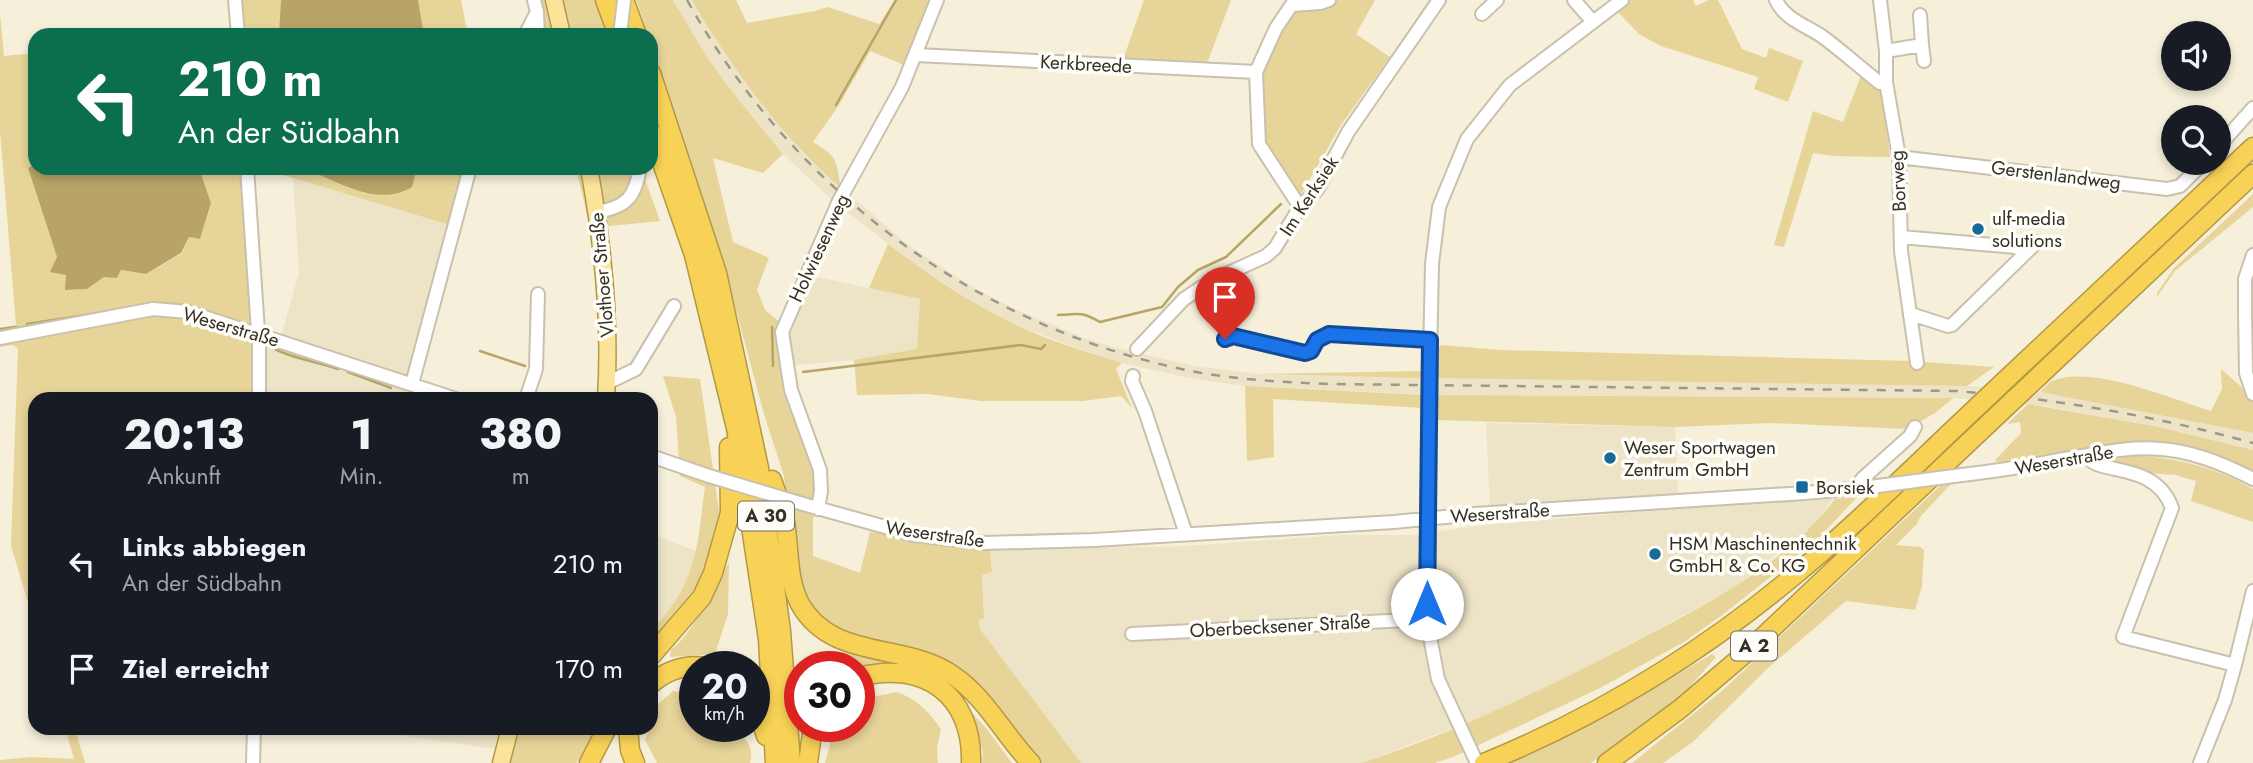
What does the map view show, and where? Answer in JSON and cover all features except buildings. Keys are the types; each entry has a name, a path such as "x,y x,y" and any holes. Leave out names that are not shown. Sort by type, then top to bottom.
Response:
{"highway":[{"path":"605,0 616,28"},
{"path":"624,0 634,28"},
{"path":"658,96 717,273 738,321 759,410 793,651"},
{"name":"A 2","path":"1484,763 1556,731 1648,681 1751,610 1826,550 2253,148"},
{"path":"658,151 694,255 700,309 729,447 759,651"},
{"name":"A 2","path":"1607,763 1680,709 1748,651 2253,174"},
{"name":"A 30","path":"694,255 736,428 768,639 775,763"},
{"name":"A 30","path":"717,273 759,468 781,631 791,763"},
{"path":"658,648 702,597 713,573 730,513 729,447"},
{"path":"769,474 784,515 792,583 799,602 810,618 826,633 846,643 920,658 955,676 983,703 1031,763"},
{"path":"658,678 679,668"},
{"path":"875,673 908,673 930,681 948,695 961,711 970,732 971,763"},
{"path":"589,763 603,735"},
{"path":"629,735 635,763"},
{"path":"766,742 767,763"},
{"path":"803,742 806,763"},
{"path":"806,763 810,742"}],"main road":[{"path":"554,0 560,28"},
{"name":"Vlothoer Straße","path":"590,175 606,293 607,391"},
{"path":"501,763 508,735"}],"street":[{"path":"235,0 237,28"},
{"path":"620,28 624,0"},
{"name":"Holwiesenweg","path":"818,509 820,470 792,390 782,332 839,201 902,87 937,0"},
{"path":"1300,206 1259,144 1256,72 1276,28 1293,3 1321,3 1329,0"},
{"name":"Im Kerksiek","path":"1137,349 1184,299 1211,281 1266,256 1275,248 1300,206 1317,190 1348,132 1439,0"},
{"path":"1482,14 1497,0"},
{"path":"1574,0 1593,22"},
{"path":"1478,763 1438,679 1428,619 1430,340 1432,264 1438,208 1467,139 1510,85 1622,0"},
{"path":"1776,0 1789,16 1821,36 1880,83 1886,82"},
{"name":"Borweg","path":"1880,0 1886,51 1886,82 1899,157 1901,237 1917,363"},
{"path":"527,28 535,6"},
{"path":"535,6 537,28"},
{"path":"1920,15 1924,61"},
{"path":"1886,51 1922,44"},
{"name":"Kerkbreede","path":"916,55 1256,72"},
{"path":"2231,133 2253,108"},
{"name":"Gerstenlandweg","path":"1899,157 2167,189 2180,186 2191,175"},
{"path":"247,175 258,333 259,392"},
{"path":"412,384 468,175"},
{"path":"597,212 619,206 629,199 637,187 639,175"},
{"path":"1901,237 2016,247 2026,253"},
{"path":"1910,316 1952,325 2037,242"},
{"path":"2253,255 2245,279 2246,373 2253,394"},
{"path":"528,392 536,369 538,294"},
{"name":"Vlothoer Straße","path":"607,391 636,369 674,306"},
{"name":"Weserstraße","path":"0,338 153,309 189,312 435,392"},
{"path":"1225,339 1233,336 1305,353 1311,351 1317,340 1329,334 1430,340"},
{"path":"1133,376 1132,381 1145,411 1186,534"},
{"path":"1864,487 1862,479 1910,436 1915,427"},
{"name":"Weserstraße","path":"658,460 914,536 984,543 1094,540 1428,520 1475,514 1864,487 2006,470 2121,449 2165,449 2234,469 2253,479"},
{"path":"2087,456 2094,464 2140,474 2155,483 2164,492 2172,508 2123,637 2235,665"},
{"path":"2200,763 2225,700 2253,591"},
{"name":"Oberbecksener Straße","path":"1132,634 1428,619"},
{"path":"253,763 254,735"}],"shaded area":[{"path":"231,0 461,0 467,28 233,28"},
{"path":"281,0 418,0 423,28 279,28"},
{"path":"541,0 618,0 612,28 546,28"},
{"path":"636,0 673,0 708,59 783,154 763,173 713,158 733,242 769,258 757,290 765,310 782,324 820,489 813,520 813,556 860,573 870,532 990,550 992,572 982,575 984,618 979,620 980,629 1081,763 1039,763 980,686 942,662 861,642 813,615 792,561 784,476 733,299 658,68 658,28 646,28"},
{"path":"673,0 692,0 699,14 804,154 908,245 972,287 1015,309 1084,338 1116,348 1195,366 1256,374 1967,386 2040,392 2253,433 2253,450 2154,426 2044,406 1953,398 1436,395 1245,386 1189,378 1122,363 1008,322 917,266 833,201 783,154 738,99 708,59"},
{"path":"692,0 736,0 747,23 828,7 879,24 895,0 940,0 912,68 870,51 839,105 813,142 832,156 841,188 794,142 752,92"},
{"path":"1144,0 1231,0 1206,66 1123,60"},
{"path":"1338,0 1375,0 1356,34 1390,57 1341,125 1300,196 1278,176 1261,143 1260,70 1294,10"},
{"path":"1629,0 1693,0 1696,6 1709,0 1718,0 1742,49 1766,58 1769,48 1803,61 1788,102 1754,89 1758,77 1661,46 1639,34 1616,10"},
{"path":"0,13 4,56 28,54 28,175 30,175 57,257 66,275 66,290 87,289 120,270 146,274 181,254 189,237 200,239 211,203 201,175 241,175 263,392 28,392 28,603 11,546 18,349 13,345 0,347 0,328 16,325 0,131"},
{"path":"1862,73 1880,86 1890,157 1813,153 1784,247 1774,245 1813,111 1843,122"},
{"path":"30,175 201,175 211,203 200,239 189,237 181,253 146,274 121,270 117,278 104,277 87,289 65,290 66,275 50,272 57,257"},
{"path":"283,175 462,175 450,225"},
{"path":"320,175 415,175 412,187 388,195 352,188"},
{"path":"578,175 644,175 660,221 590,228"},
{"path":"293,177 450,225 406,392 264,392 263,328 282,334 299,272"},
{"path":"2253,194 2253,207 2175,271 2157,297 2174,268"},
{"path":"888,244 945,285 1006,320 1049,339 1122,363 1116,369 1132,408 1121,396 1083,401 981,401 928,394 857,395 854,360 917,349 920,299 869,288"},
{"path":"803,274 920,299 917,350 854,360 786,366 781,332"},
{"path":"1441,345 1501,350 1910,361 1994,367 1967,386 1437,378 1437,349"},
{"path":"2221,369 2253,397 2253,433 2040,392 2052,381 2068,377 2088,377 2131,385 2211,411 2222,389"},
{"path":"1424,371 1424,378 1256,374"},
{"path":"663,376 700,379 720,518 711,556 694,591 676,619 658,638 658,622 682,590 693,562 705,487 680,476 676,417"},
{"path":"1245,386 1423,395 1423,408 1273,399 1274,457 1247,461"},
{"path":"1436,395 1953,398 1935,413 1907,429 1770,423 1675,427 1435,420"},
{"path":"2028,404 2154,426 2253,450 2253,473 2186,448 2144,442 2000,463 1995,460 2021,433 2020,422 2007,424"},
{"path":"1486,423 1675,427 1678,495 1490,507"},
{"path":"2136,455 2196,465 2226,475 2253,489 2253,522 2191,501 2196,481 2175,475 2147,473 2109,460"},
{"path":"1951,484 1896,545 1920,547 1924,550 1922,586 1915,610 1846,601 1767,669 1694,741 1663,763 1632,763 1723,690 1940,486"},
{"path":"1834,497 1807,530 1731,590 1562,680 1479,718 1362,763 1081,763 980,629 979,620 984,617 982,574 992,572 990,550 1183,546 1343,535 1412,535 1484,525"},
{"path":"1857,497 1818,539 1721,616 1684,642 1600,688 1435,763 1362,763 1431,738 1498,709 1686,615 1767,565 1814,523 1835,499"},
{"path":"658,537 696,551 682,591 659,623"},
{"path":"729,562 728,614 716,651 679,651 679,656 670,657 671,650 695,622"},
{"path":"1712,654 1716,657 1681,697 1591,763 1508,763 1616,711"},
{"path":"875,657 921,667 947,680 954,689 926,672 902,666 875,668"},
{"path":"673,691 679,692 679,742 747,742 751,752 750,763 657,763 645,740 647,735 658,735 658,704"},
{"path":"897,692 911,699 932,717 941,729 937,748 938,763 825,763 831,742 875,742 875,696"},
{"path":"972,713 1012,763 982,763 983,752"},
{"path":"67,735 77,735 85,763 0,763 0,760 32,757 74,759"},
{"path":"400,735 513,735 509,751"},
{"path":"513,735 595,735 589,748 576,763 506,763"}],"waterway":[{"path":"836,105 896,0"},
{"path":"1358,107 1431,0"},
{"path":"1058,315 1083,315 1100,322 1162,307 1178,287 1198,270 1226,257 1281,204"},
{"path":"169,304 187,306"},
{"path":"27,324 118,310"},
{"path":"0,329 16,327"},
{"path":"772,327 773,366"},
{"path":"267,344 290,355 338,369"},
{"path":"803,372 1021,345 1041,349 1045,345"},
{"path":"480,351 525,366"},
{"path":"348,372 391,388"}],"railway":[{"path":"687,0 730,69 780,132 837,190 898,241 965,285 1037,322 1112,351 1208,374 1328,384 1956,391 2106,410 2253,443"}],"place":[{"name":"ulf-media solutions","path":"1978,229"},
{"name":"Weser Sportwagen Zentrum GmbH","path":"1610,458"},
{"name":"Borsiek","path":"1802,487"},
{"name":"HSM Maschinentechnik GmbH & Co. KG","path":"1655,554"}],"route":[{"path":"1225,339 1233,336 1305,353 1311,351 1317,340 1329,334 1430,340 1427,604"}]}
